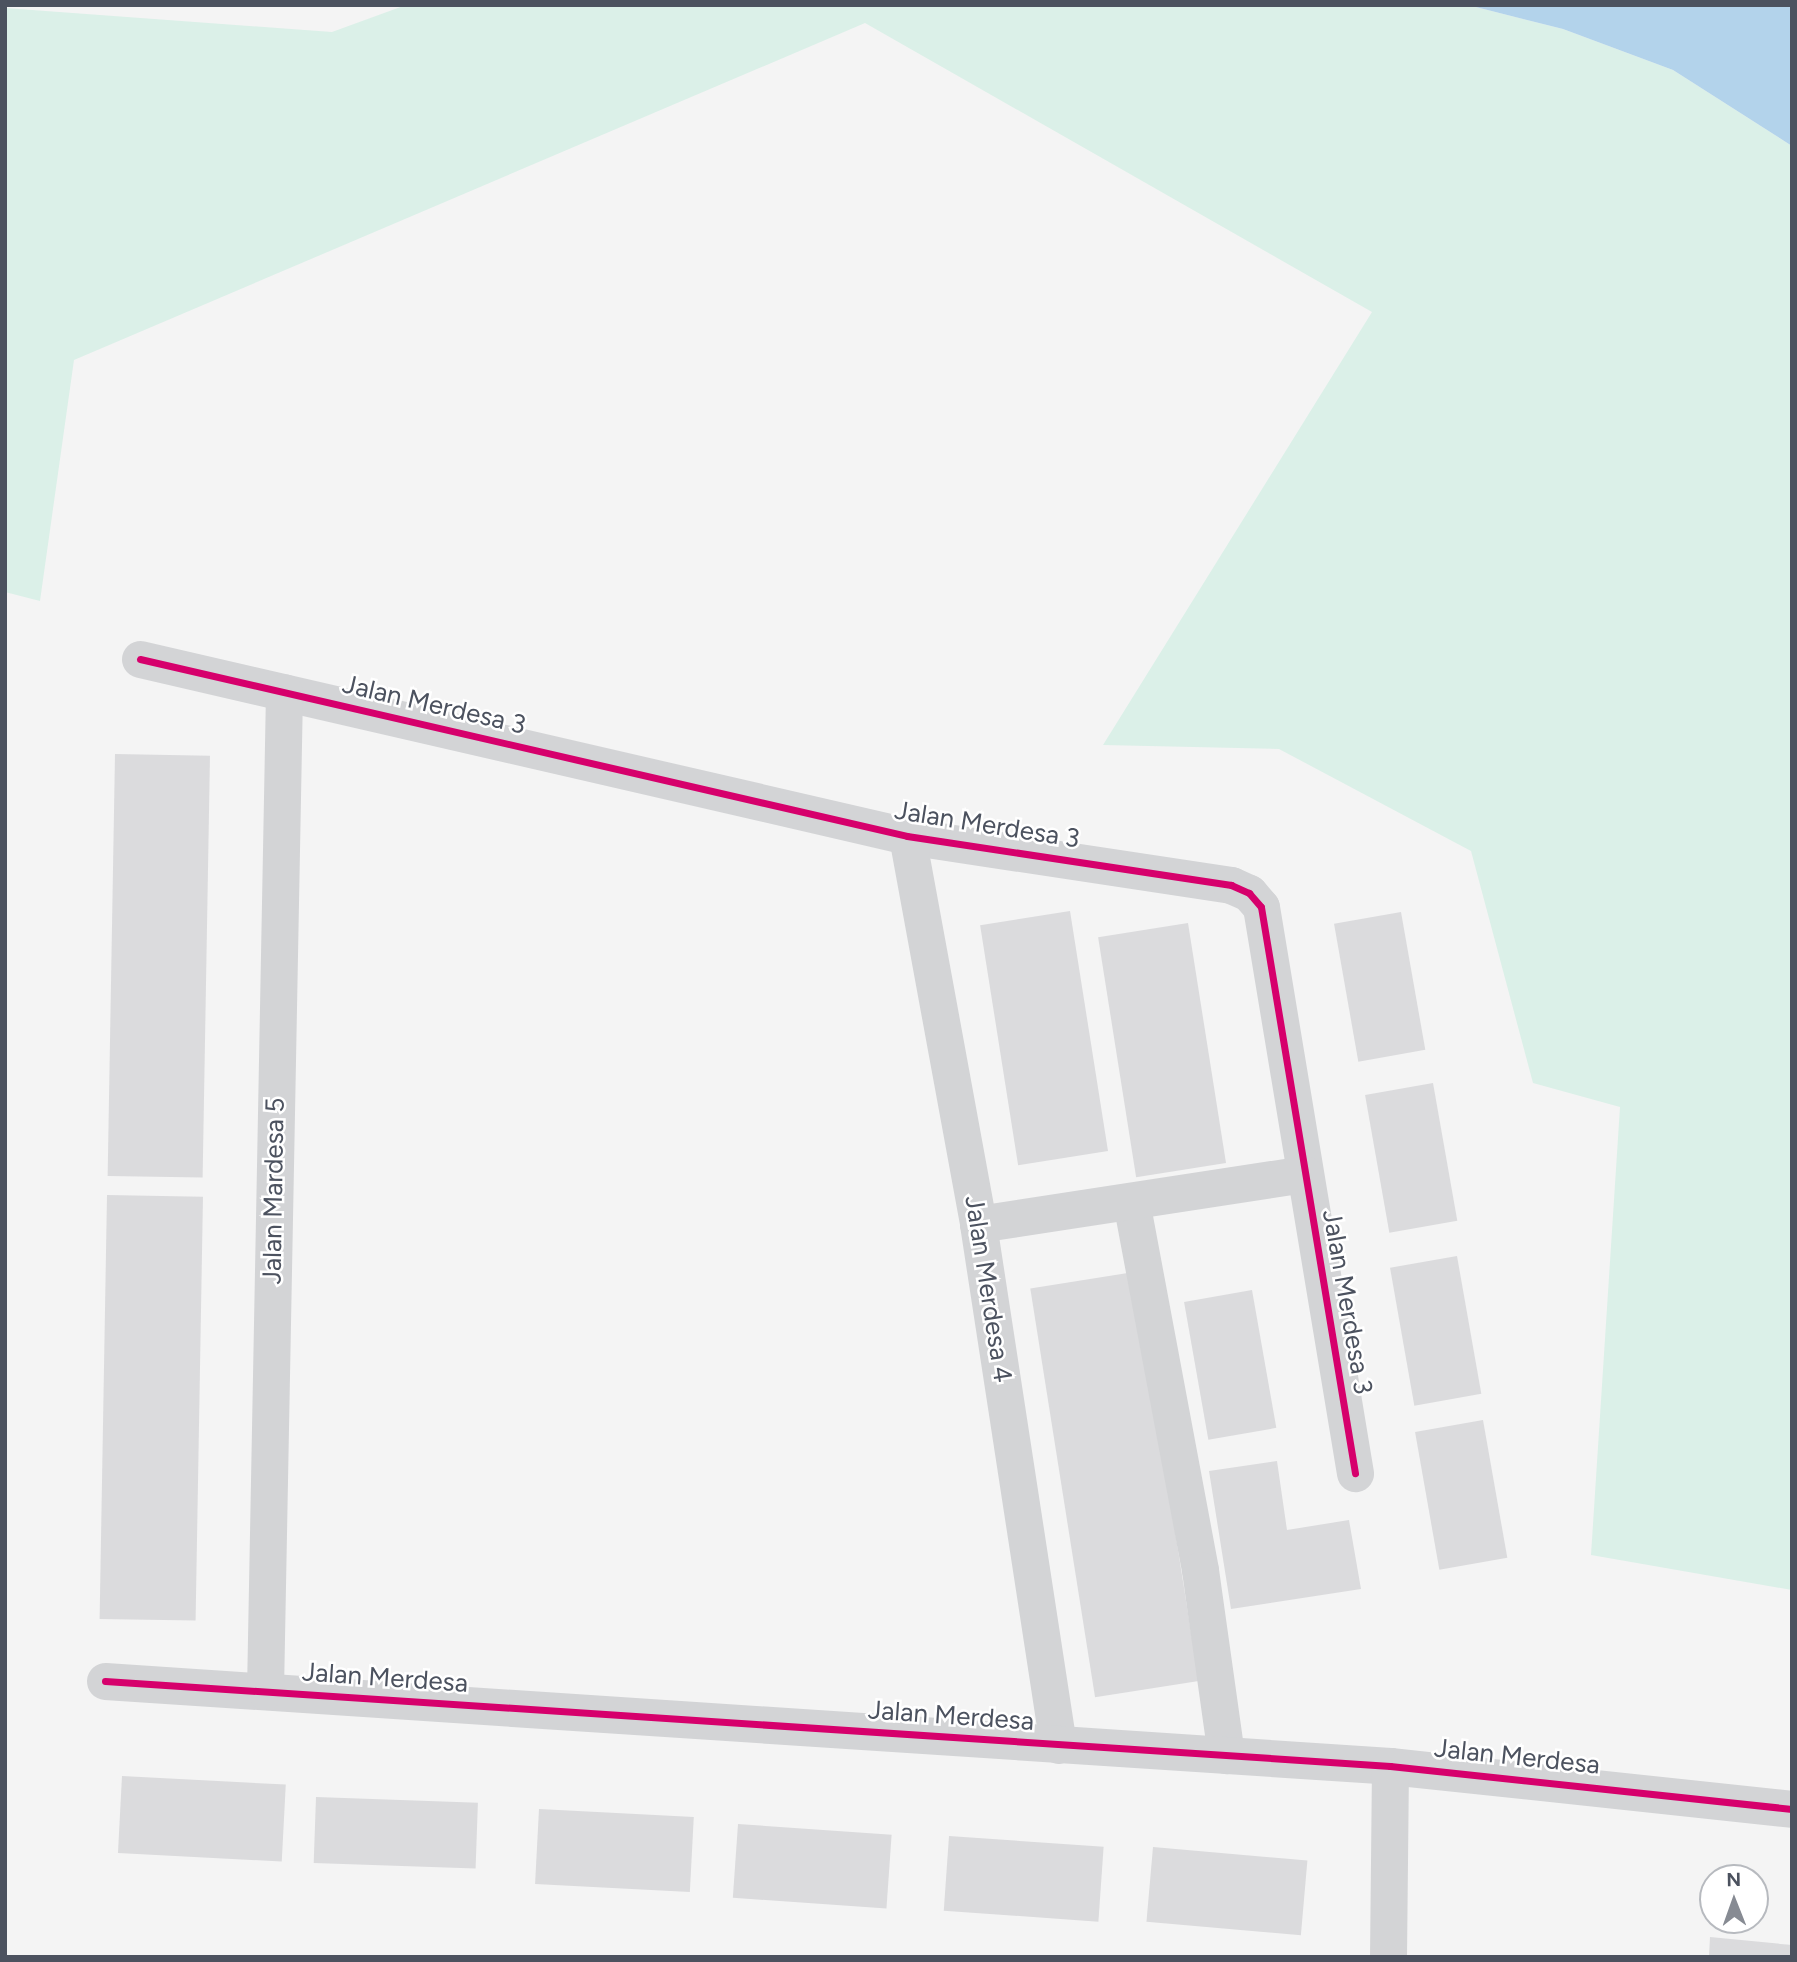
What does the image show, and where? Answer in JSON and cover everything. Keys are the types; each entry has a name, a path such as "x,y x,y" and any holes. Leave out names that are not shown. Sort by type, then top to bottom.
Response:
{"street":[{"name":"Jalan Merdesa 3","path":"140,659 907,836 1231,885 1249,893 1261,907 1355,1473"},
{"name":"Jalan Mardesa 5","path":"265,1691 284,692"},
{"name":"Jalan Merdesa 4","path":"907,836 978,1224 1058,1745"},
{"path":"978,1224 1304,1174"},
{"path":"1132,1201 1200,1570 1226,1755"},
{"name":"Jalan Merdesa","path":"105,1681 1390,1766 1792,1809"},
{"path":"1388,1957 1390,1766"}],"green space":[{"path":"406,5 1468,5 1563,29 1673,70 1792,146 1792,1590 1591,1555 1620,1107 1533,1083 1471,851 1279,749 1103,745 1372,312 865,23 74,360 40,601 5,592 5,8 332,32"}],"water":[{"path":"1468,5 1792,5 1792,146 1673,70 1563,29"}],"building":[{"path":"115,754 210,756 203,1178 108,1176"},
{"path":"1070,911 1108,1151 1018,1165 980,925"},
{"path":"1401,912 1425,1050 1358,1062 1334,924"},
{"path":"1188,923 1226,1163 1136,1177 1098,937"},
{"path":"1433,1083 1457,1221 1389,1233 1365,1095"},
{"path":"107,1195 203,1197 196,1621 100,1619"},
{"path":"1457,1256 1481,1394 1414,1406 1390,1268"},
{"path":"1134,1272 1199,1681 1095,1697 1030,1288"},
{"path":"1252,1290 1276,1428 1208,1440 1184,1302"},
{"path":"1483,1420 1507,1558 1439,1570 1415,1432"},
{"path":"1277,1461 1287,1530 1349,1520 1361,1589 1231,1609 1209,1471"},
{"path":"122,1776 286,1785 282,1861 118,1853"},
{"path":"316,1797 478,1803 476,1869 314,1863"},
{"path":"539,1809 694,1817 690,1892 535,1884"},
{"path":"738,1824 892,1835 886,1909 733,1898"},
{"path":"949,1836 1104,1847 1098,1922 944,1911"},
{"path":"1153,1847 1307,1861 1301,1935 1146,1922"},
{"path":"1710,1937 1792,1945 1792,1957 1709,1957"}],"cycle path":[{"path":"140,659 907,836 1231,885 1249,893 1261,907 1355,1473"},
{"path":"105,1681 1390,1766 1792,1809"}]}
